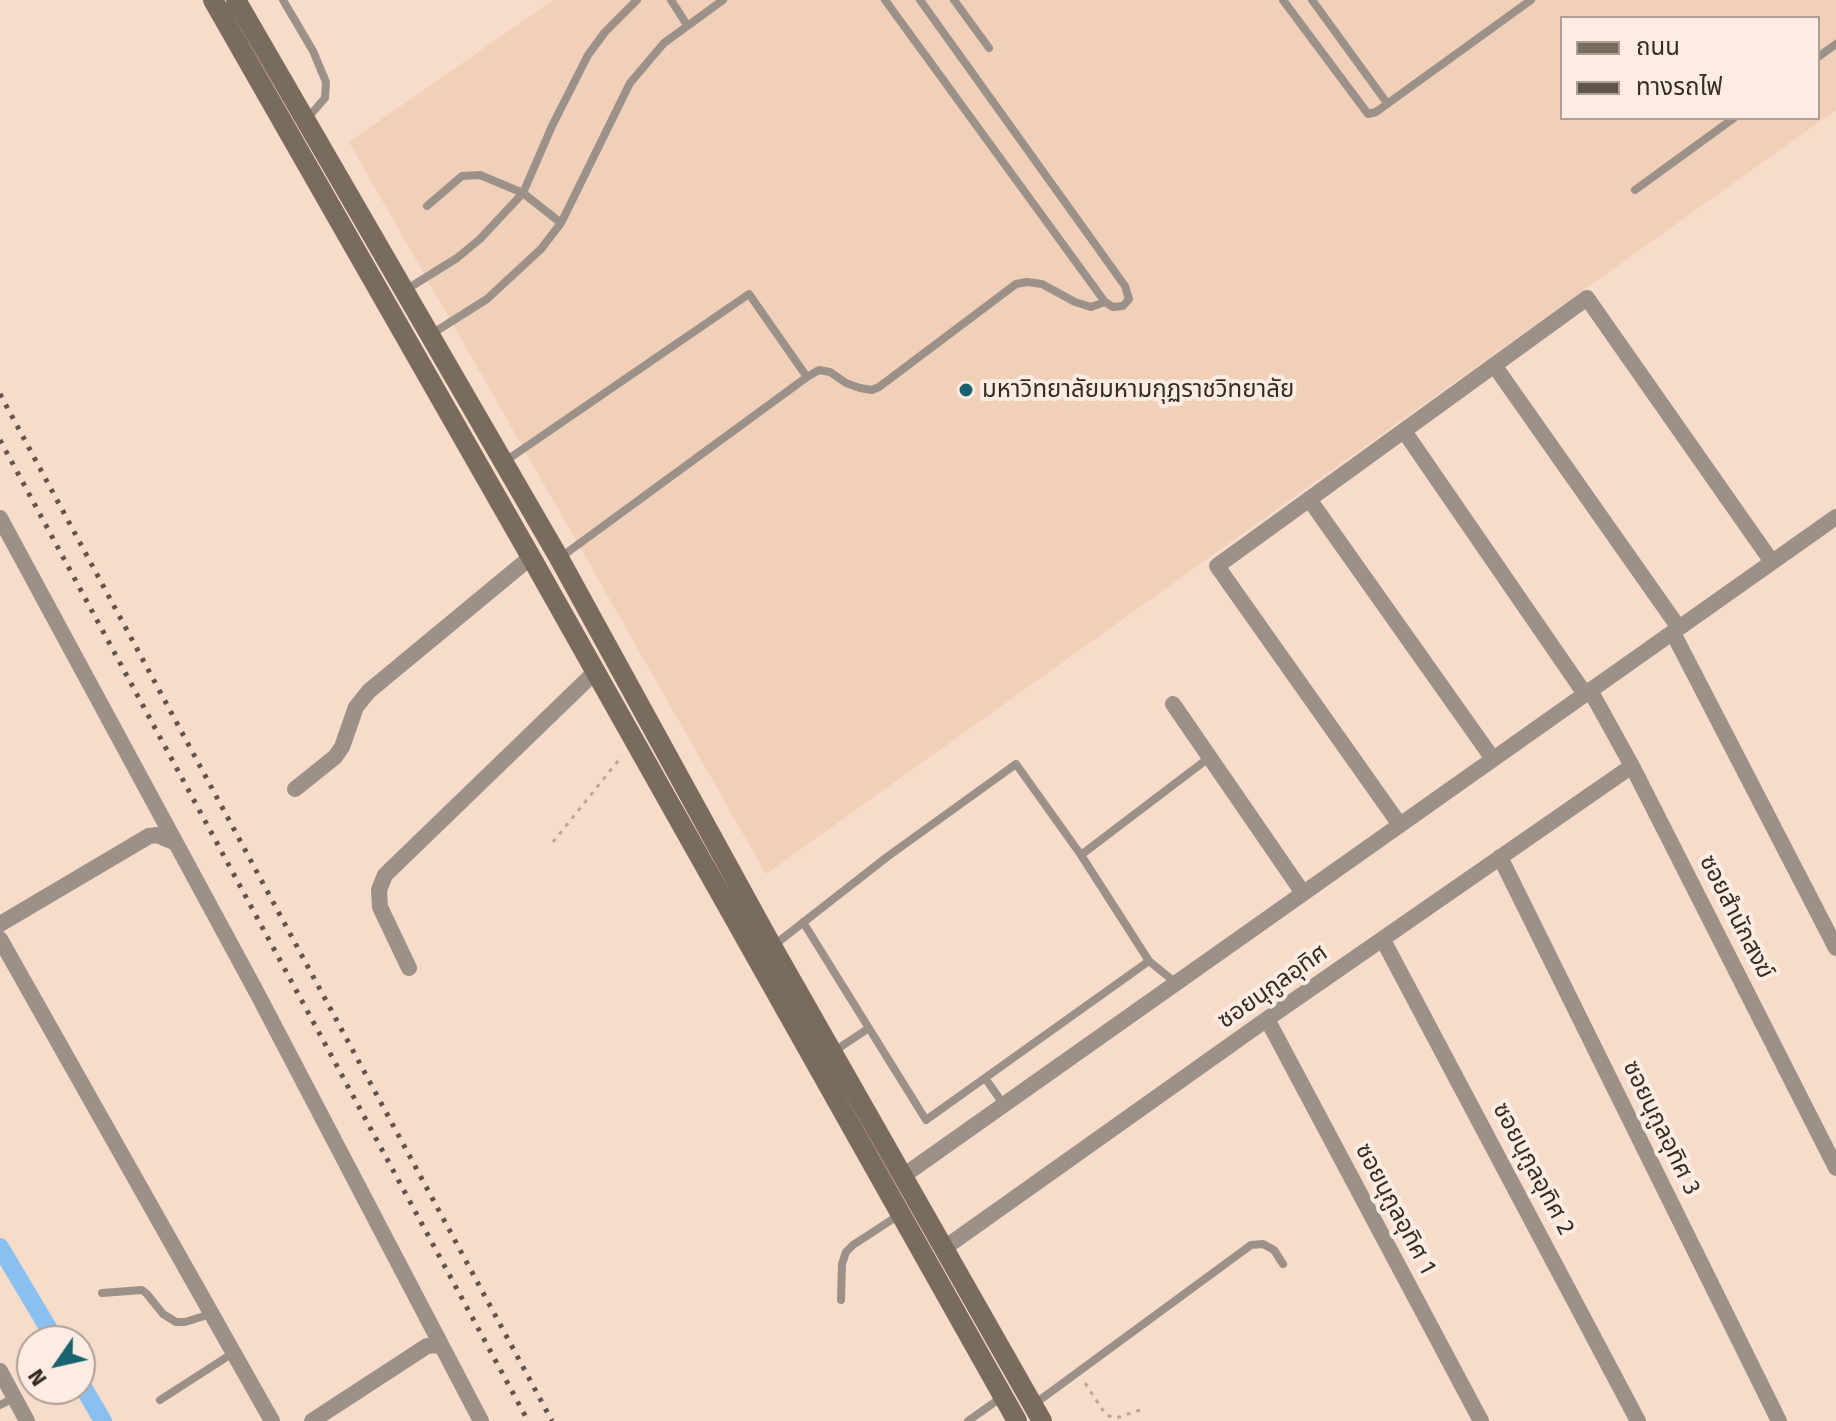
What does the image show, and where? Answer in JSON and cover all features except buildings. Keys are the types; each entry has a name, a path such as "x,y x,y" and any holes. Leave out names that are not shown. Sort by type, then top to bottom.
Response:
{"main road":[{"path":"213,0 420,341 531,557 1017,1421"},
{"path":"236,0 306,120 395,297"},
{"path":"420,341 503,463 559,558 772,946 1037,1413"},
{"path":"884,1186 903,1176"}],"street":[{"path":"1400,825 1217,566 1587,298 1772,562"},
{"path":"1494,365 1676,630 1836,948"},
{"name":"ซอยสำนักสงฆ์","path":"1404,431 1587,692 1632,766 1836,1168"},
{"path":"1309,499 1493,759"},
{"path":"903,1176 1836,517"},
{"path":"0,518 257,993 481,1421"},
{"path":"295,789 335,757 342,747 356,707 369,691 531,557"},
{"path":"409,968 384,917 378,897 385,875 595,672"},
{"path":"1173,704 1303,893"},
{"name":"ซอยนุกูลอุทิศ","path":"943,1249 1632,766"},
{"path":"0,924 149,836 157,835 174,842"},
{"name":"ซอยนุกูลอุทิศ 3","path":"1500,857 1779,1421"},
{"path":"0,939 272,1421"},
{"name":"ซอยนุกูลอุทิศ 2","path":"1383,940 1638,1421"},
{"name":"ซอยนุกูลอุทิศ 1","path":"1267,1019 1481,1421"},
{"path":"312,1421 427,1346 439,1345"},
{"path":"0,1371 7,1401 27,1421"}],"lane":[{"path":"283,0 313,51 326,82 327,95 306,120"},
{"path":"395,297 457,258 480,239 523,193 588,55 605,32 637,0"},
{"path":"671,0 687,25"},
{"path":"420,341 487,299 541,249 561,223 630,83 664,43 723,0"},
{"path":"885,0 1105,302 1113,307 1123,306 1129,299 1125,286 920,0"},
{"path":"954,0 989,48"},
{"path":"1283,0 1368,114 1376,112 1531,0"},
{"path":"1312,0 1387,103"},
{"path":"1635,190 1731,120"},
{"path":"427,206 467,174 480,175 523,193 561,223"},
{"path":"559,558 819,370 830,372 860,388 872,390 879,387 1016,284 1042,284 1091,307 1105,302"},
{"path":"503,463 749,294 807,377"},
{"path":"1081,855 1210,757"},
{"path":"772,946 887,857 1016,764 1081,855 1149,961 1176,983"},
{"path":"803,922 926,1120 1149,961"},
{"path":"832,1052 869,1028"},
{"path":"985,1078 1004,1106"},
{"path":"841,1300 842,1264 846,1252 900,1215"},
{"path":"1037,1413 1078,1373 1251,1245 1263,1244 1274,1250 1283,1264"},
{"path":"102,1293 142,1290 163,1314 176,1322 211,1314"},
{"path":"160,1400 233,1353"},
{"path":"968,1421 1003,1396"}],"path":[{"path":"553,842 634,741"},
{"path":"1078,1373 1106,1415 1116,1418 1140,1410"}],"shaded area":[{"name":"มหาวิทยาลัยมหามกุฏราชวิทยาลัย","path":"553,0 1836,0 1836,110 766,874 349,142"}],"waterway":[{"path":"0,1247 46,1325"},
{"path":"94,1405 103,1421"}],"railway":[{"path":"0,394 552,1421"},
{"path":"0,440 528,1421"}],"place":[{"name":"มหาวิทยาลัยมหามกุฏราชวิทยาลัย","path":"966,390"}]}
